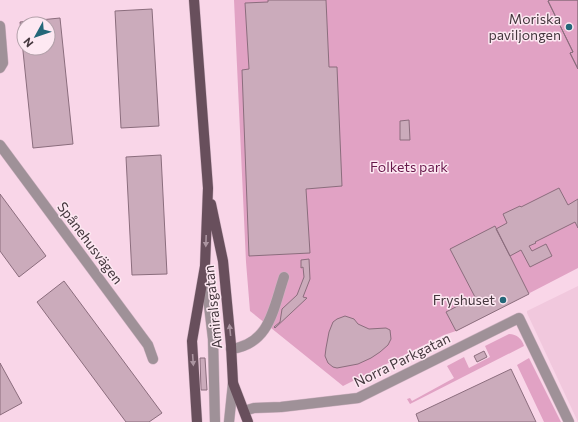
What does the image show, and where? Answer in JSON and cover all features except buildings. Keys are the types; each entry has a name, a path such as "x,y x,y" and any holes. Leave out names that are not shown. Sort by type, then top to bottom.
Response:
{"main road":[{"name":"Amiralsgatan","path":"194,2 208,188 205,266 192,341 197,422"},
{"name":"Amiralsgatan","path":"208,188 223,261 233,383 248,422"}],"street":[{"path":"0,26 3,63 0,68"},
{"name":"Spånehusvägen","path":"0,145 148,345 154,359"},
{"path":"205,266 213,339 215,422"},
{"path":"231,349 247,345 259,338 268,325 284,277"},
{"name":"Norra Parkgatan","path":"244,410 358,398 519,318 569,422"},
{"path":"230,422 233,383"}],"shaded area":[{"path":"578,286 578,422 527,311"}],"green space":[{"name":"Folkets park","path":"234,0 578,0 578,268 456,331 444,335 343,386 250,311 246,262"},
{"path":"509,334 519,337 524,346 410,404 407,399 410,398 412,401 454,378 447,366 464,357 469,368 490,357 485,346"},
{"path":"529,358 561,422 544,422 517,365"}],"place":[{"name":"Moriska paviljongen","path":"569,27"},
{"name":"Fryshuset","path":"503,300"}]}
